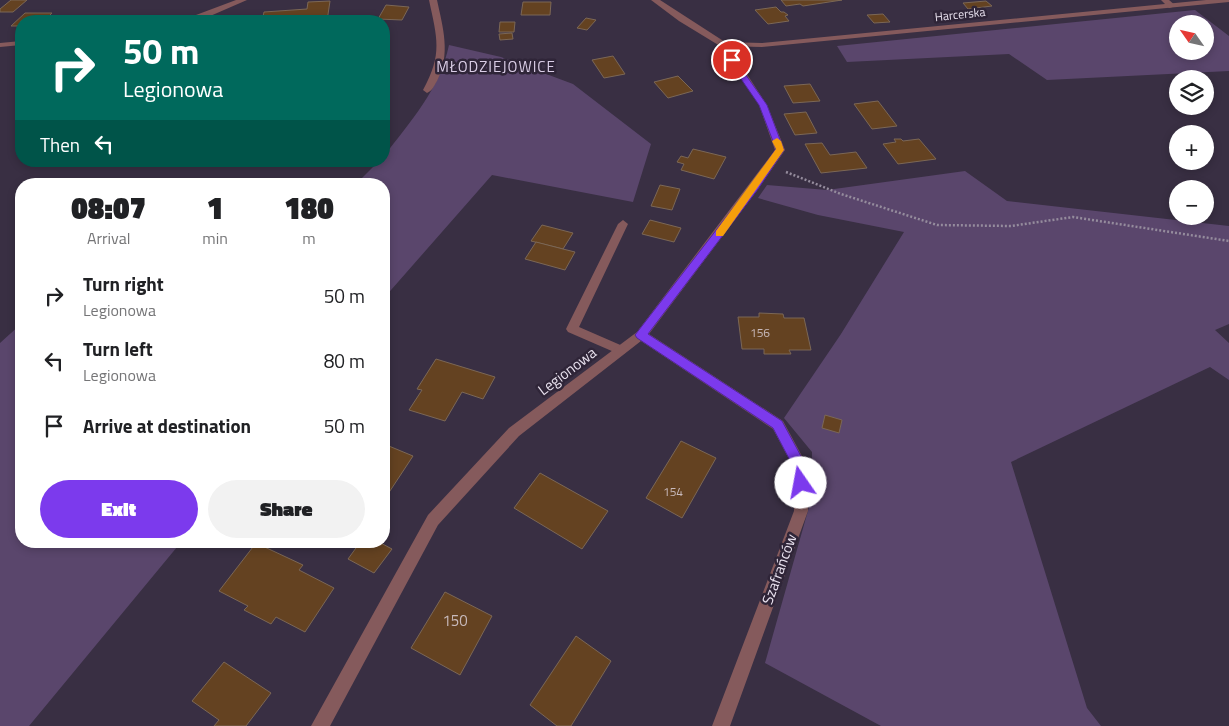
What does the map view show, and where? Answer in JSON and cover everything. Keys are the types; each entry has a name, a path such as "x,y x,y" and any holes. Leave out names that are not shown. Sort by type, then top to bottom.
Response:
{"street":[{"path":"206,15 244,0"},
{"path":"427,90 441,62 443,48 434,0"},
{"path":"655,0 682,20 723,44"},
{"name":"Harcerska","path":"723,44 762,45 1168,3 1229,0"},
{"path":"0,45 15,43"},
{"name":"Legionowa","path":"320,726 328,716 433,520 514,432 641,335 780,150 763,105 723,44"},
{"path":"621,350 572,329 623,224"},
{"name":"Szafrańców","path":"641,335 778,424 802,469 801,511 721,726"}],"path":[{"path":"769,165 841,194 937,225 1011,226 1073,217 1229,241"}],"shaded area":[{"path":"1195,10 1202,15 1169,15 1169,60 1214,60 1214,25 1229,36 1229,71 1169,70 1169,74 1047,80 1009,54 847,62 837,46"},
{"path":"449,45 501,57 573,84 651,144 633,202 492,175 390,291 390,178 362,178 373,167 390,167 390,148 423,104 445,61"},
{"path":"965,171 1007,201 1169,219 1169,225 1229,226 1229,324 1215,330 1229,343 1229,380 1210,367 1011,462 1087,708 1101,726 881,726 765,663 811,500 812,452 784,418 841,334 904,232 818,215 758,198 767,185 827,190"},
{"path":"15,329 15,548 176,548 29,726 0,726 0,343"}],"building":[{"path":"11,0 27,0 13,12 0,12 0,9"},
{"path":"781,0 842,0 803,6 800,4 786,6"},
{"path":"330,1 328,15 263,15 264,12 307,9 308,2"},
{"path":"986,1 992,6 968,9 963,3"},
{"path":"523,2 551,2 550,15 521,15"},
{"path":"386,5 409,7 402,20 390,20 390,15 380,15"},
{"path":"776,7 788,15 785,16 789,21 768,24 755,10"},
{"path":"25,13 52,13 50,15 23,15"},
{"path":"883,14 890,22 874,23 867,15"},
{"path":"586,18 596,20 587,30 577,28"},
{"path":"500,22 515,22 514,32 499,32"},
{"path":"512,33 513,39 500,40 499,34"},
{"path":"613,56 625,74 604,78 592,60"},
{"path":"678,76 693,91 668,98 654,82"},
{"path":"810,84 820,101 793,103 784,86"},
{"path":"878,101 897,126 872,129 854,104"},
{"path":"806,112 817,133 795,135 784,114"},
{"path":"894,139 901,139 903,141 919,139 936,159 898,164 883,144 896,142"},
{"path":"822,143 830,155 856,152 867,168 821,173 805,144"},
{"path":"693,149 726,157 714,179 681,170 684,164 677,162 681,156 688,158"},
{"path":"660,185 680,189 672,210 651,206"},
{"path":"650,220 681,228 674,242 642,234"},
{"path":"542,225 573,233 563,249 531,241"},
{"path":"536,242 575,252 565,270 525,259"},
{"path":"759,313 783,314 784,318 804,318 811,350 789,350 791,354 764,354 764,349 742,349 738,317 759,317"},
{"path":"436,359 495,377 483,399 462,392 445,421 409,410 422,390 417,389"},
{"path":"825,415 842,420 839,433 822,428"},
{"path":"681,441 716,458 682,518 646,498"},
{"path":"390,446 413,456 390,491"},
{"path":"540,473 608,511 582,549 514,508"},
{"path":"252,548 267,548 303,565 299,570 334,588 305,632 276,617 271,624 244,610 248,606 219,591"},
{"path":"356,548 392,549 374,573 348,559"},
{"path":"445,592 492,616 460,675 411,648"},
{"path":"576,636 611,661 571,726 557,726 530,705"},
{"path":"224,662 271,693 246,726 214,726 219,720 192,701"}],"slow traffic":[{"path":"720,233 780,150 777,141"}],"district":[{"name":"MŁODZIEJOWICE","path":"496,66"}],"route":[{"path":"732,60 763,105 780,150 641,335 778,424 802,469 801,483"}]}
